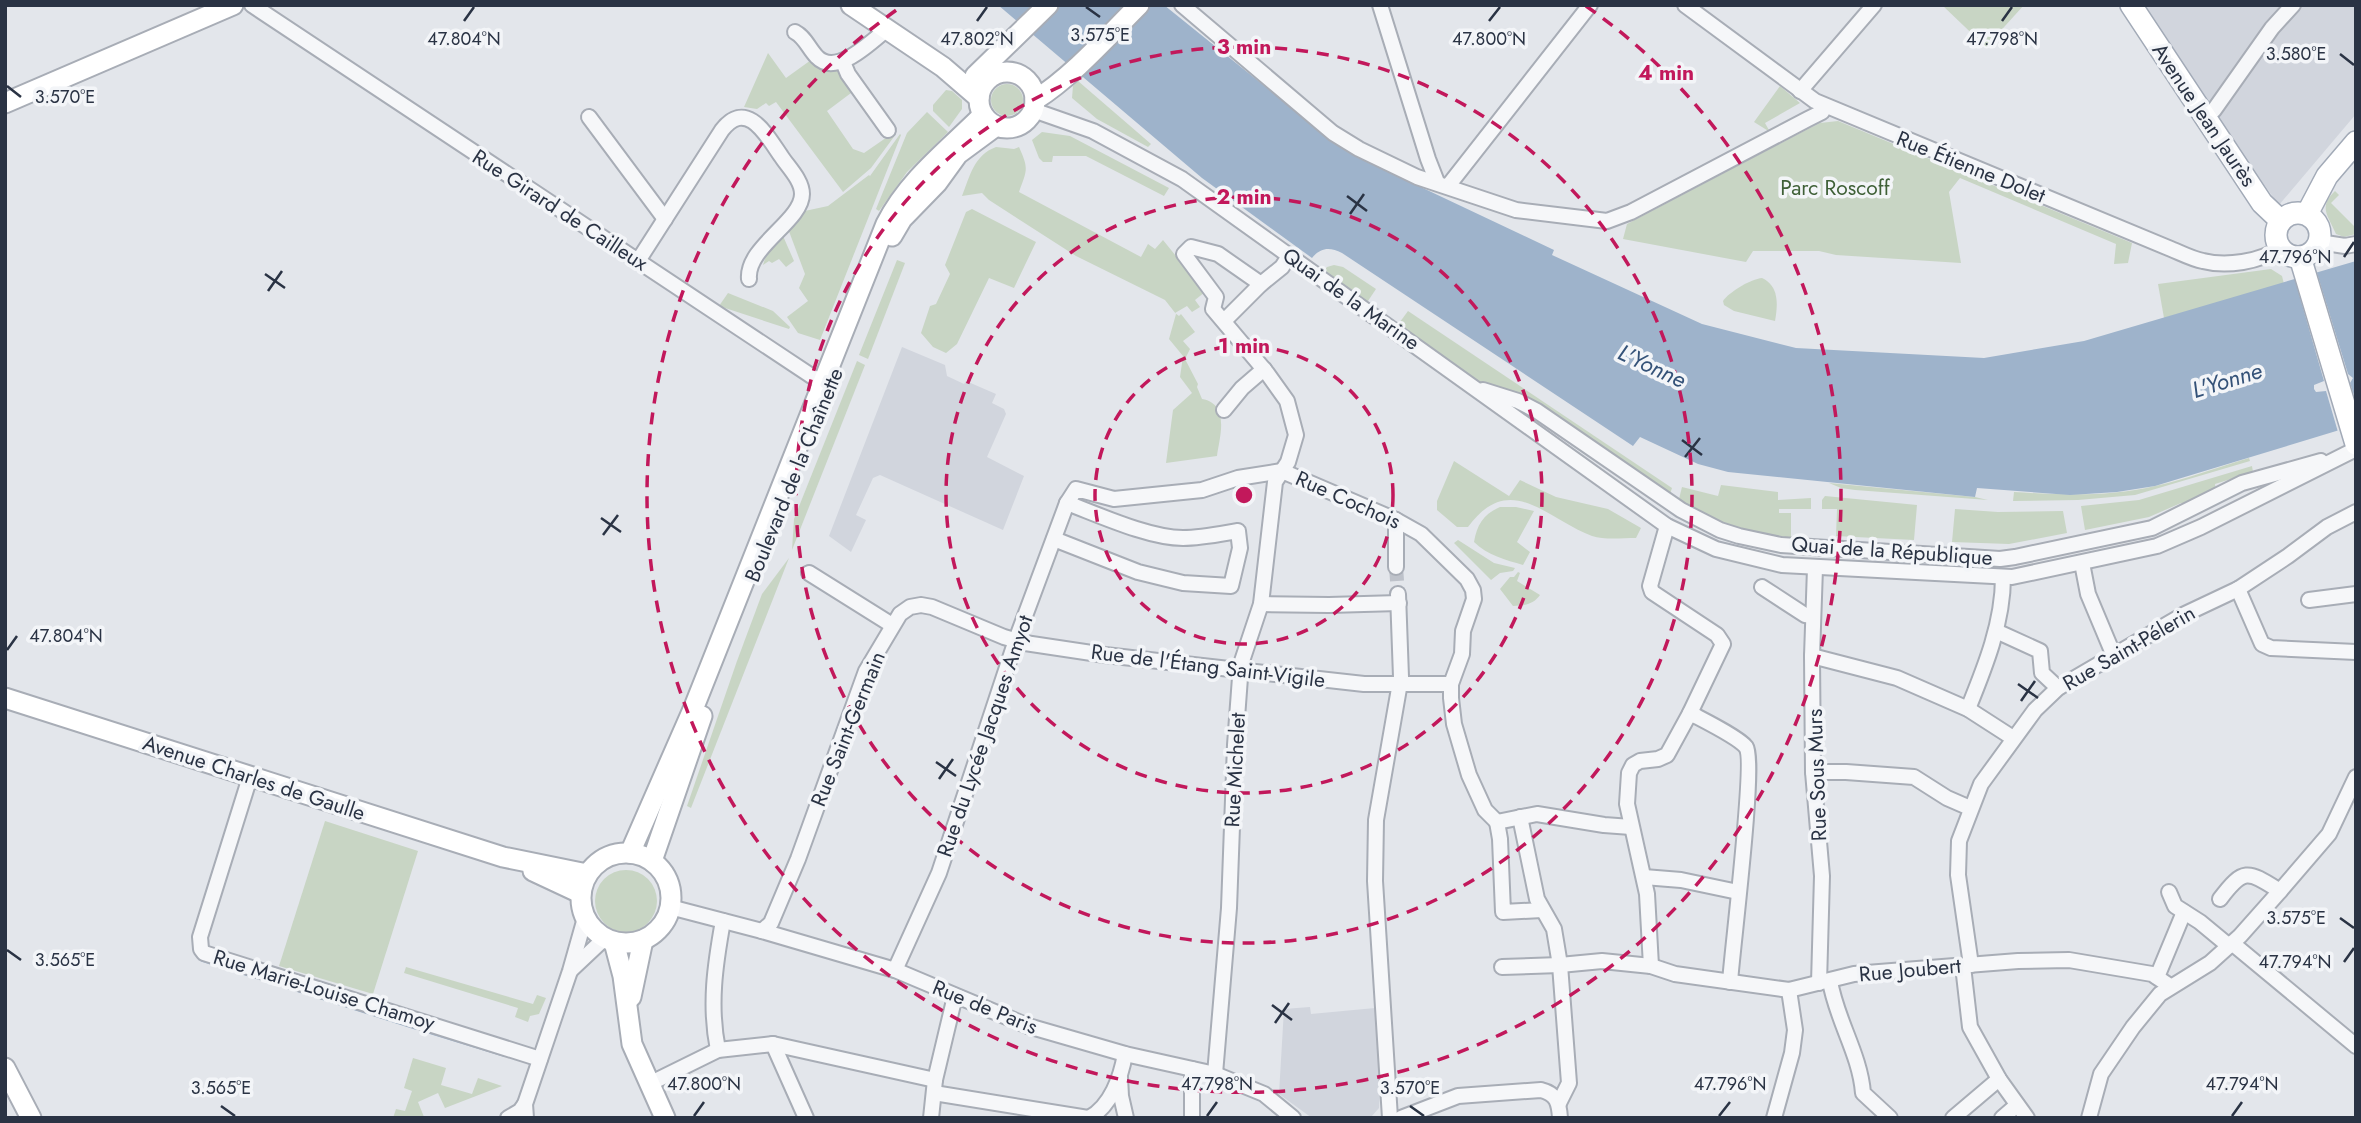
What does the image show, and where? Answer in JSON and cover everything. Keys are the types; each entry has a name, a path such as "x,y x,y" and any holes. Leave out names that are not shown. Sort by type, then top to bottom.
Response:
{"main road":[{"path":"5,103 233,5"},
{"path":"851,5 943,67 986,113 1006,128 1017,127 1027,120 1034,105 1139,5"},
{"path":"986,113 984,85 989,76 1010,44 1048,5"},
{"name":"Avenue Jean Jaurès","path":"2131,5 2262,203 2281,221"},
{"path":"989,76 1010,44"},
{"path":"943,67 989,76 1011,72 1026,79 1031,85 1034,105"},
{"path":"630,853 694,707 866,270 894,208 912,183 986,113"},
{"name":"Boulevard de la Chaînette","path":"654,852 756,570 894,232 907,213 937,183 986,113"},
{"path":"2307,215 2327,176 2356,142"},
{"path":"2303,267 2319,242 2319,229 2317,223 2307,215 2295,213 2281,221 2276,234 2280,247 2303,267 2354,441"},
{"name":"Avenue Charles de Gaulle","path":"5,698 503,857 587,874"},
{"path":"654,852 668,881 671,898 665,921 656,932 643,940 629,943 609,940 593,930 585,918 580,893 587,874 599,861 607,857 654,852"},
{"name":"Avenue Charles de Gaulle","path":"503,857 580,893"},
{"path":"609,940 623,976 632,1045 665,1118"},
{"path":"627,1015 643,940"},
{"path":"5,1068 31,1118"}],"street":[{"name":"Rue Girard de Cailleux","path":"252,5 822,383"},
{"path":"1182,5 1333,133 1359,149 1395,167 1516,210 1607,221 1631,212 1822,112 1825,106"},
{"path":"1380,5 1428,159 1442,184"},
{"path":"1442,184 1590,5"},
{"name":"Rue Étienne Dolet","path":"1685,5 1825,106 2171,249 2202,261 2222,264 2255,259 2272,254 2280,247"},
{"path":"1800,90 1874,5"},
{"path":"2204,118 2214,110 2272,28 2293,5"},
{"path":"795,32 823,63 834,65 843,62 887,29"},
{"path":"843,62 848,74 888,130"},
{"name":"Quai de la Marine","path":"1034,105 1093,131 1162,167 1652,515"},
{"path":"589,117 664,219"},
{"path":"638,261 727,123 744,118 759,125 799,182 802,197 800,204 755,257 748,273 749,279"},
{"path":"2319,242 2345,246 2356,244"},
{"path":"1224,410 1242,388 1264,369 1213,309 1216,298 1184,254 1191,247 1217,254 1261,284"},
{"path":"1224,321 1282,267 1289,256"},
{"name":"Rue Michelet","path":"1215,1074 1229,908 1241,671 1261,604 1275,482 1288,462 1296,435 1287,401 1264,369"},
{"name":"Quai de la République","path":"1476,388 1518,401 1537,411 1697,519 1739,536 1795,546 2000,559 2015,557 2151,528 2242,483 2314,462 2333,460"},
{"name":"Quai de la République","path":"1652,515 1667,526 1706,545 1770,563 1815,568 2003,577 2141,551 2178,538 2333,460 2354,441"},
{"name":"Rue Cochois","path":"1068,503 1076,489 1114,499 1202,489 1238,478 1282,471 1396,520 1421,534 1467,579 1474,590 1474,599 1463,631 1462,654 1451,684"},
{"path":"1054,539 1138,572 1183,583 1231,586 1240,548 1238,531 1182,538 1152,532 1068,503"},
{"name":"Rue du Lycée Jacques Amyot","path":"895,970 939,873 1016,640 1068,503"},
{"name":"Rue Saint-Pélerin","path":"2027,1118 1999,1079 1970,1027 1958,875 1959,841 1981,784 2013,738 2058,688 2183,615 2238,589 2327,527 2356,512"},
{"path":"1396,520 1396,567"},
{"path":"1651,965 1647,894 1627,804 1629,773 1636,762 1662,758 1670,750 1723,644 1720,638 1695,618 1652,592 1650,586 1667,526"},
{"path":"2082,563 2088,594 2114,656"},
{"name":"Rue Sous Murs","path":"1815,568 1812,656 1814,772 1822,876 1825,982 1862,1080 1863,1093 1884,1116"},
{"path":"809,573 892,625"},
{"path":"1968,709 1996,631 2003,577"},
{"path":"1762,587 1805,615 1813,616"},
{"path":"2238,589 2262,644 2271,648 2356,652"},
{"path":"2309,600 2356,594"},
{"path":"1261,604 1329,605 1399,598 1400,686 1376,820 1375,857 1390,1118"},
{"name":"Rue Saint-Germain","path":"769,929 798,859 866,671 900,614 910,607 921,605 1016,640"},
{"path":"1996,631 2040,651 2042,673 2058,688"},
{"name":"Rue de l'Étang Saint-Vigile","path":"1016,640 1105,655 1364,684 1451,684"},
{"path":"1812,656 1897,678 1968,709 2013,738"},
{"path":"1451,684 1454,724 1469,775 1485,810 1497,822 1503,912 1542,910"},
{"path":"1690,713 1737,740 1746,747 1748,754 1749,797 1730,982"},
{"path":"1814,772 1914,777 1947,798 1970,808"},
{"path":"2090,1118 2101,1074 2133,1027 2160,994 2210,963 2280,891 2329,834 2356,776"},
{"name":"Rue Marie-Louise Chamoy","path":"250,777 200,937 204,953 540,1059"},
{"path":"1497,822 1537,814 1631,827"},
{"path":"1520,817 1537,899 1554,929 1560,965 1569,1083 1559,1110"},
{"path":"2220,899 2233,882 2243,875 2255,875 2280,891"},
{"path":"1644,877 1681,880 1738,892"},
{"path":"2169,892 2175,906 2230,944 2356,1045"},
{"name":"Rue de Paris","path":"670,907 723,921 769,929 895,970 1028,1026 1125,1054 1215,1074 1264,1094 1293,1118"},
{"path":"2157,977 2184,912"},
{"path":"508,1118 525,1111 585,918"},
{"path":"718,1050 713,1026 713,990 723,921"},
{"path":"570,971 609,940"},
{"name":"Rue Joubert","path":"1502,967 1602,961 1651,965 1675,974 1789,990 1854,974 2069,960 2157,977 2170,986"},
{"path":"1774,1118 1793,1041 1789,990"},
{"path":"931,1118 934,1087 956,996"},
{"path":"773,1044 806,1118"},
{"path":"649,1084 718,1050 773,1044 934,1087 1089,1118 1104,1107 1120,1076 1125,1054"},
{"path":"1192,1069 1192,1118"},
{"path":"1120,1076 1126,1118"},
{"path":"1953,1118 1999,1079"},
{"path":"1408,1117 1458,1097 1541,1090 1554,1095 1559,1110"},
{"path":"2002,1118 2017,1105"}],"shaded area":[{"path":"2144,5 2356,5 2356,114 2279,205 2222,127"},
{"path":"902,347 945,365 947,376 996,394 992,403 1004,409 1006,414 987,457 1024,476 1003,530 880,475 873,478 856,515 866,520 851,552 829,536"},
{"path":"1310,1007 1311,1014 1375,1008 1380,1086 1379,1108 1371,1117 1312,1118 1279,1094 1284,1009"}],"green space":[{"path":"1942,5 2024,5 1986,47"},
{"path":"768,53 786,78 811,60 823,69 836,69 851,93 827,111 853,149 864,153 893,133 896,134 871,168 843,192 776,102 769,106 766,103 757,109 744,107"},
{"path":"1078,81 1151,144 1148,147 1097,119 1072,98 1073,86"},
{"path":"1007,84 1018,89 1023,100 1018,111 1007,116 996,111 991,100 996,89"},
{"path":"1780,86 1800,103 1765,123 1770,132 1754,122"},
{"path":"946,90 952,91 962,100 962,109 949,127 933,111 933,105"},
{"path":"927,112 948,132 907,172 879,211 876,209 907,133"},
{"name":"Parc Roscoff","path":"1838,121 2132,243 2128,263 2114,264 2116,244 1960,178 1949,192 1961,263 1836,255 1819,251 1753,251 1746,262 1623,239 1627,224 1820,123"},
{"path":"1042,132 1070,136 1169,188 1164,196 1086,156 1053,156 1052,162 1043,162 1032,140"},
{"path":"900,134 820,340 798,333 787,317 808,301 799,288 805,274 787,226 800,212 828,206 870,176"},
{"path":"996,147 1019,147 1026,169 1019,192 1141,257 1148,244 1155,249 1163,240 1205,292 1195,300 1200,307 1192,312 1187,306 1175,313 1165,300 1076,256 982,193 962,196 978,161"},
{"path":"2335,191 2339,195 2331,203 2356,228 2356,234 2344,237 2336,234 2326,211 2327,202"},
{"path":"972,209 1036,242 1014,288 989,278 957,344 946,353 933,347 921,333 930,306 936,304 950,274 945,265 966,212"},
{"path":"783,236 794,261 786,267 779,259 763,265 770,248"},
{"path":"897,260 905,263 868,359 859,355"},
{"path":"1327,267 1343,267 1376,289 1366,304 1322,273"},
{"path":"2271,269 2282,276 2284,284 2164,318 2158,284"},
{"path":"1762,278 1768,281 1774,291 1777,302 1775,321 1734,311 1724,305 1723,301 1735,290"},
{"path":"728,293 773,311 789,329 719,306"},
{"path":"1408,311 1672,488 1669,497 1483,387 1397,326"},
{"path":"1176,313 1179,316 1181,314 1195,332 1183,341 1190,349 1185,359 1198,384 1202,399 1217,408 1221,432 1217,456 1166,463 1173,410 1192,393 1180,377 1183,356 1169,339"},
{"path":"857,361 865,365 792,550 794,519"},
{"path":"2249,458 2250,461 2135,495 2078,500 2013,501 2014,492 2085,494 2138,490"},
{"path":"1454,461 1509,496 1520,480 1556,497 1608,509 1641,528 1636,538 1592,536 1528,503 1513,500 1498,502 1483,510 1468,527 1457,527 1437,510 1437,501"},
{"path":"2252,466 2253,472 2215,484 2216,491 2188,505 2181,503 2149,517 2085,530 2081,506 2139,500"},
{"path":"1829,483 1975,497 1988,500 1855,490"},
{"path":"1721,485 1778,492 1778,500 1811,498 1811,509 1779,509 1779,513 1791,513 1791,542 1745,534 1678,503 1682,487 1718,496"},
{"path":"1825,496 1917,505 1914,540 1836,536 1837,509 1822,509"},
{"path":"1500,507 1534,511 1517,542 1530,552 1523,565 1491,554 1474,542 1482,520"},
{"path":"1955,509 1998,512 2063,511 2067,533 2009,544 1952,542"},
{"path":"1458,540 1494,563 1515,568 1513,571 1500,573 1491,580 1454,543"},
{"path":"789,558 691,808 687,806 762,594"},
{"path":"1518,572 1517,581 1540,595 1528,604 1513,606 1500,589"},
{"path":"325,821 418,851 373,994 279,966"},
{"path":"626,870 638,872 648,879 655,889 655,913 648,923 638,930 626,932 614,930 604,923 597,913 595,901 597,889 604,879 614,872"},
{"path":"406,967 533,1004 537,995 546,998 539,1014 530,1016 528,1022 515,1017 518,1008 404,973"},
{"path":"413,1058 446,1068 441,1085 472,1094 478,1078 502,1086 445,1108 438,1093 418,1102 424,1117 393,1118 396,1109 405,1111 412,1091 404,1088"}],"water":[{"name":"L'Yonne","path":"998,5 1164,5 1334,142 1389,172 1554,250 1552,255 1702,324 1796,348 1984,358 2084,341 2356,261 2356,425 2155,486 2070,495 1977,488 1975,497 1728,472 1698,464 1640,437 1633,446 1342,253 1326,249 1312,258 1202,178"}],"pier":[{"path":"2317,273 2348,374 2353,378 2350,383 2356,401 2356,426 2338,432 2326,391 2316,392 2314,389 2314,385 2324,381 2295,280"}],"waterway":[{"path":"202,960 416,1028"},
{"path":"426,1031 504,1055"}],"tunnel":[{"path":"1396,567 1398,594"}]}
